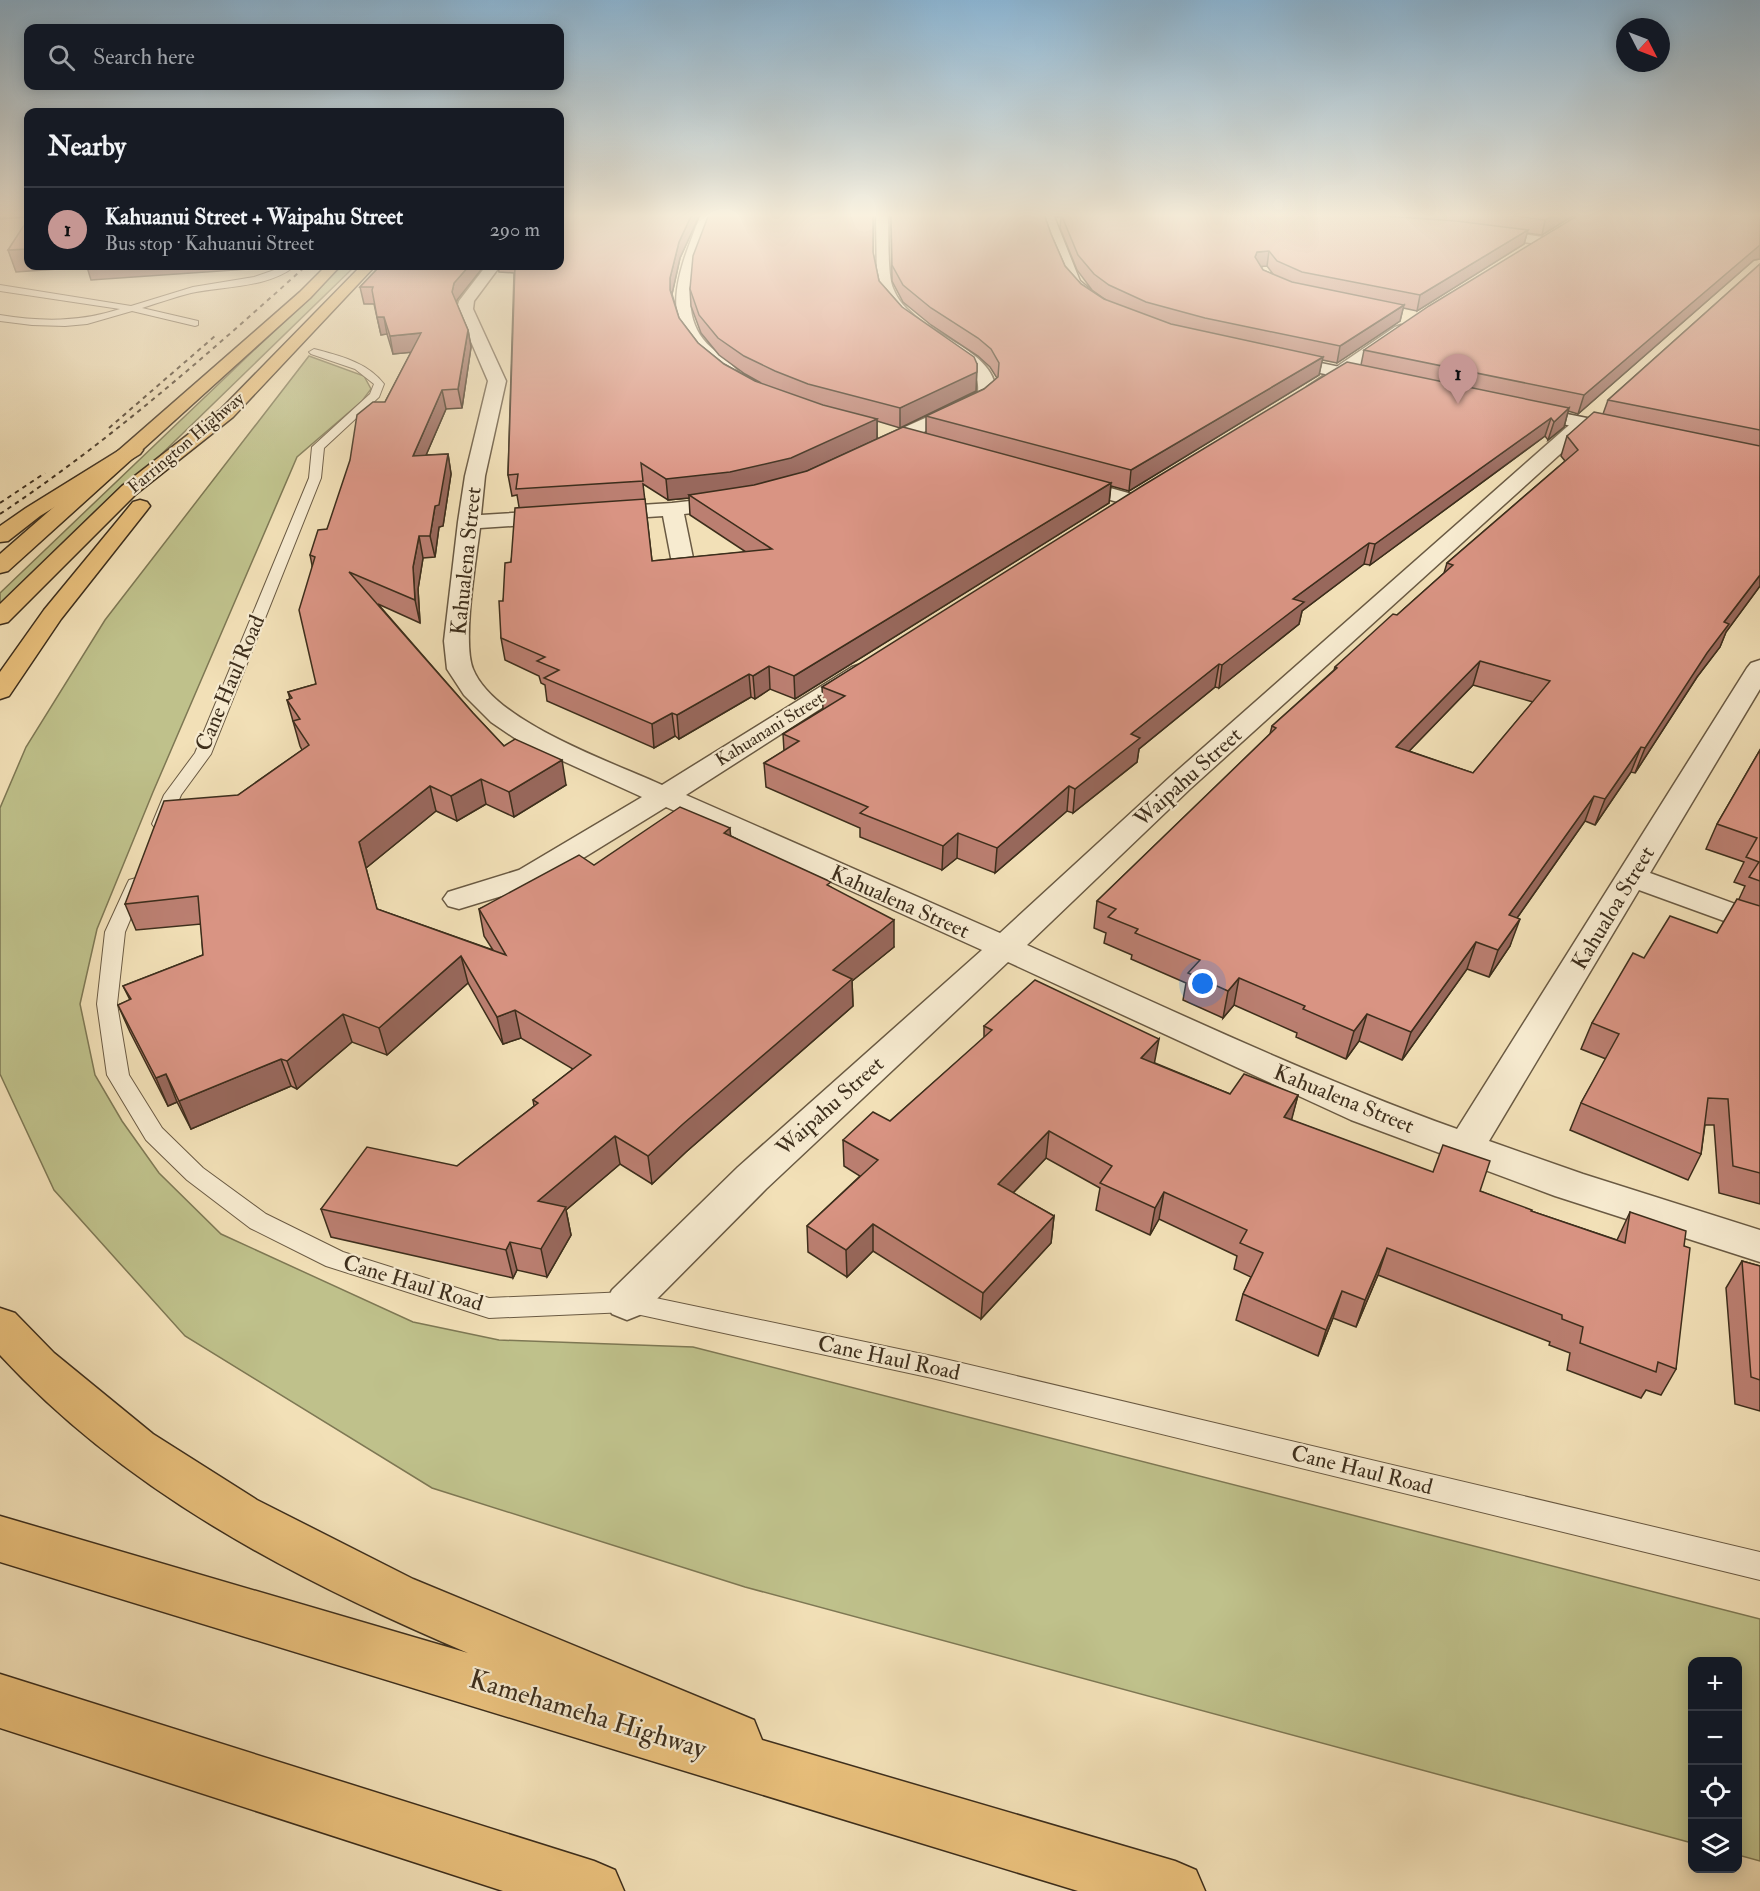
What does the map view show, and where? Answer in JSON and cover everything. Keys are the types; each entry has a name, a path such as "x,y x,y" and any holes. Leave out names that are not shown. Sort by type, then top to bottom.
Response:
{"main road":[{"name":"Farrington Highway","path":"0,566 297,302"},
{"name":"Farrington Highway","path":"0,617 129,490 227,413 333,302"},
{"path":"0,691 52,615 108,545 164,477 227,413"},
{"path":"0,536 33,512 133,450"},
{"path":"0,1326 38,1366 136,1449 240,1516 395,1597 897,1806"},
{"name":"Kamehameha Highway","path":"0,1539 1175,1891"},
{"path":"0,1701 594,1891"}],"street":[{"name":"Kahualena Street","path":"467,302 465,309 497,381 475,476 456,641 459,669 473,690 500,716 530,735 1364,1110 1569,1185 1760,1246"},
{"path":"681,302 688,330 703,350 741,381"},
{"path":"862,454 976,402 987,394 988,382 981,371 963,356 912,323 894,302"},
{"path":"1098,302 1111,310"},
{"path":"1295,400 1419,318"},
{"path":"1260,355 1396,384"},
{"path":"1510,408 1590,418 1644,436"},
{"name":"Waipahu Street","path":"627,1302 752,1178 1004,948 1180,783 1590,418"},
{"path":"878,430 923,442"},
{"path":"1049,477 1132,500"},
{"path":"1112,512 1152,487"},
{"path":"469,522 672,509 750,499"},
{"path":"672,509 682,558"},
{"name":"Kahuanani Street","path":"459,899 530,877 664,796 883,658"},
{"name":"Kahualoa Street","path":"1466,1147 1760,668"},
{"path":"1632,877 1760,924"}],"lane":[{"path":"92,302 195,323"},
{"path":"0,318 27,323 66,323 104,316 148,302"},
{"name":"Cane Haul Road","path":"151,848 173,795 202,754 315,478 318,447 375,395 379,384 373,375 355,365 314,352"},
{"name":"Cane Haul Road","path":"142,869 115,932 108,1004 118,1076 154,1134 195,1174 258,1221 336,1259 489,1308 627,1302 933,1367 1760,1566"}],"green space":[{"path":"304,302 318,302 0,611 0,593"},
{"path":"309,356 364,376 371,389 362,401 297,457 153,792 97,929 80,1004 95,1075 122,1121 159,1173 221,1234 413,1322 499,1340 693,1347 1760,1619 1760,1861 1742,1856 1742,1657 1688,1657 1688,1842 745,1587 432,1488 185,1336 54,1190 0,1074 0,808 26,747 105,620"}],"building":[{"path":"374,302 456,302 468,330 458,389 442,390 413,456 448,454 439,505 435,506 430,536 419,536 413,567 415,600 349,572 504,746 515,739 562,760 509,792 481,779 451,796 430,786 359,842 377,909 506,955 479,909 579,855 594,865 680,807 730,828 724,833 831,882 827,885 894,920 833,970 852,979 648,1156 615,1136 538,1201 566,1207 541,1249 510,1242 506,1250 321,1209 367,1147 457,1166 538,1103 533,1100 591,1055 515,1010 497,1017 461,956 379,1028 343,1014 287,1061 281,1059 179,1101 166,1074 156,1078 118,1005 131,999 123,986 203,955 198,896 125,904 164,801 238,795 309,745 293,721 300,719 287,700 292,698 288,692 316,684 299,610 315,557 310,555 318,530 327,529 350,460 357,415 373,402 385,402 421,333 390,336 384,317 377,317"},
{"path":"514,302 674,302 679,318 698,343 724,364 755,381 823,405 877,419 791,458 730,472 666,479 641,463 643,481 516,489 518,474 508,475"},
{"path":"695,302 898,302 974,357 977,372 900,408 808,384 775,371 744,356 718,338 699,315"},
{"path":"924,302 1113,302 1171,324 1323,357 1131,470 926,416 984,389 998,377 999,363 991,349 978,338"},
{"path":"1147,302 1391,302 1404,305 1340,346 1205,318"},
{"path":"1435,302 1693,302 1584,395 1364,350"},
{"path":"1717,302 1760,302 1760,430 1608,400"},
{"path":"1347,362 1569,408 1554,422 1551,418 1375,544 1369,543 1293,599 1304,602 1222,665 1219,664 1131,734 1140,738 1075,789 1069,786 997,848 958,833 943,846 860,813 868,807 764,763 799,741 783,734 845,696 822,687 1142,486"},
{"path":"1594,412 1760,446 1760,575 1724,622 1729,624 1707,653 1645,748 1641,747 1605,799 1594,796 1509,915 1520,919 1498,950 1476,942 1411,1032 1367,1014 1354,1031 1303,1009 1305,1006 1239,978 1228,991 1188,973 1200,960 1135,933 1138,929 1108,917 1116,909 1097,901 1276,728 1272,726 1393,614 1397,615 1453,565 1447,563 1578,450 1567,436","holes":["1480,661 1550,681 1473,773 1396,747"]},
{"path":"903,427 1111,483 794,676 769,666 753,676 749,674 677,715 672,713 652,724 544,678 559,670 537,661 545,657 501,638 499,601 503,601 505,563 511,562 515,508 645,499 652,561 772,549 689,495 754,485 807,471"},
{"path":"1760,750 1760,881 1749,877 1759,862 1746,857 1757,838 1717,824"},
{"path":"1737,899 1760,906 1760,1173 1733,1166 1728,1099 1708,1098 1701,1154 1581,1103 1619,1034 1592,1023 1633,953 1644,958 1670,916 1717,933"},
{"path":"1035,980 1159,1039 1141,1058 1230,1094 1244,1074 1298,1095 1284,1117 1433,1172 1443,1145 1490,1161 1480,1191 1625,1243 1630,1212 1686,1231 1684,1246 1690,1248 1676,1369 1658,1362 1656,1372 1580,1343 1583,1327 1562,1319 1562,1315 1387,1248 1365,1300 1342,1291 1326,1330 1243,1294 1263,1253 1240,1243 1247,1230 1164,1192 1155,1208 1100,1183 1112,1166 1049,1131 998,1184 1054,1216 983,1293 873,1224 846,1250 807,1226 878,1160 843,1140 873,1112 890,1121 992,1030 984,1026"},
{"path":"1742,1261 1760,1266 1760,1380 1751,1377"}],"railway":[{"path":"0,514 80,457 158,396 265,302"},
{"path":"109,428 215,336"},
{"path":"0,503 45,473"}],"place":[{"name":"Kahuanui Street + Waipahu Street","path":"1458,404"}]}
